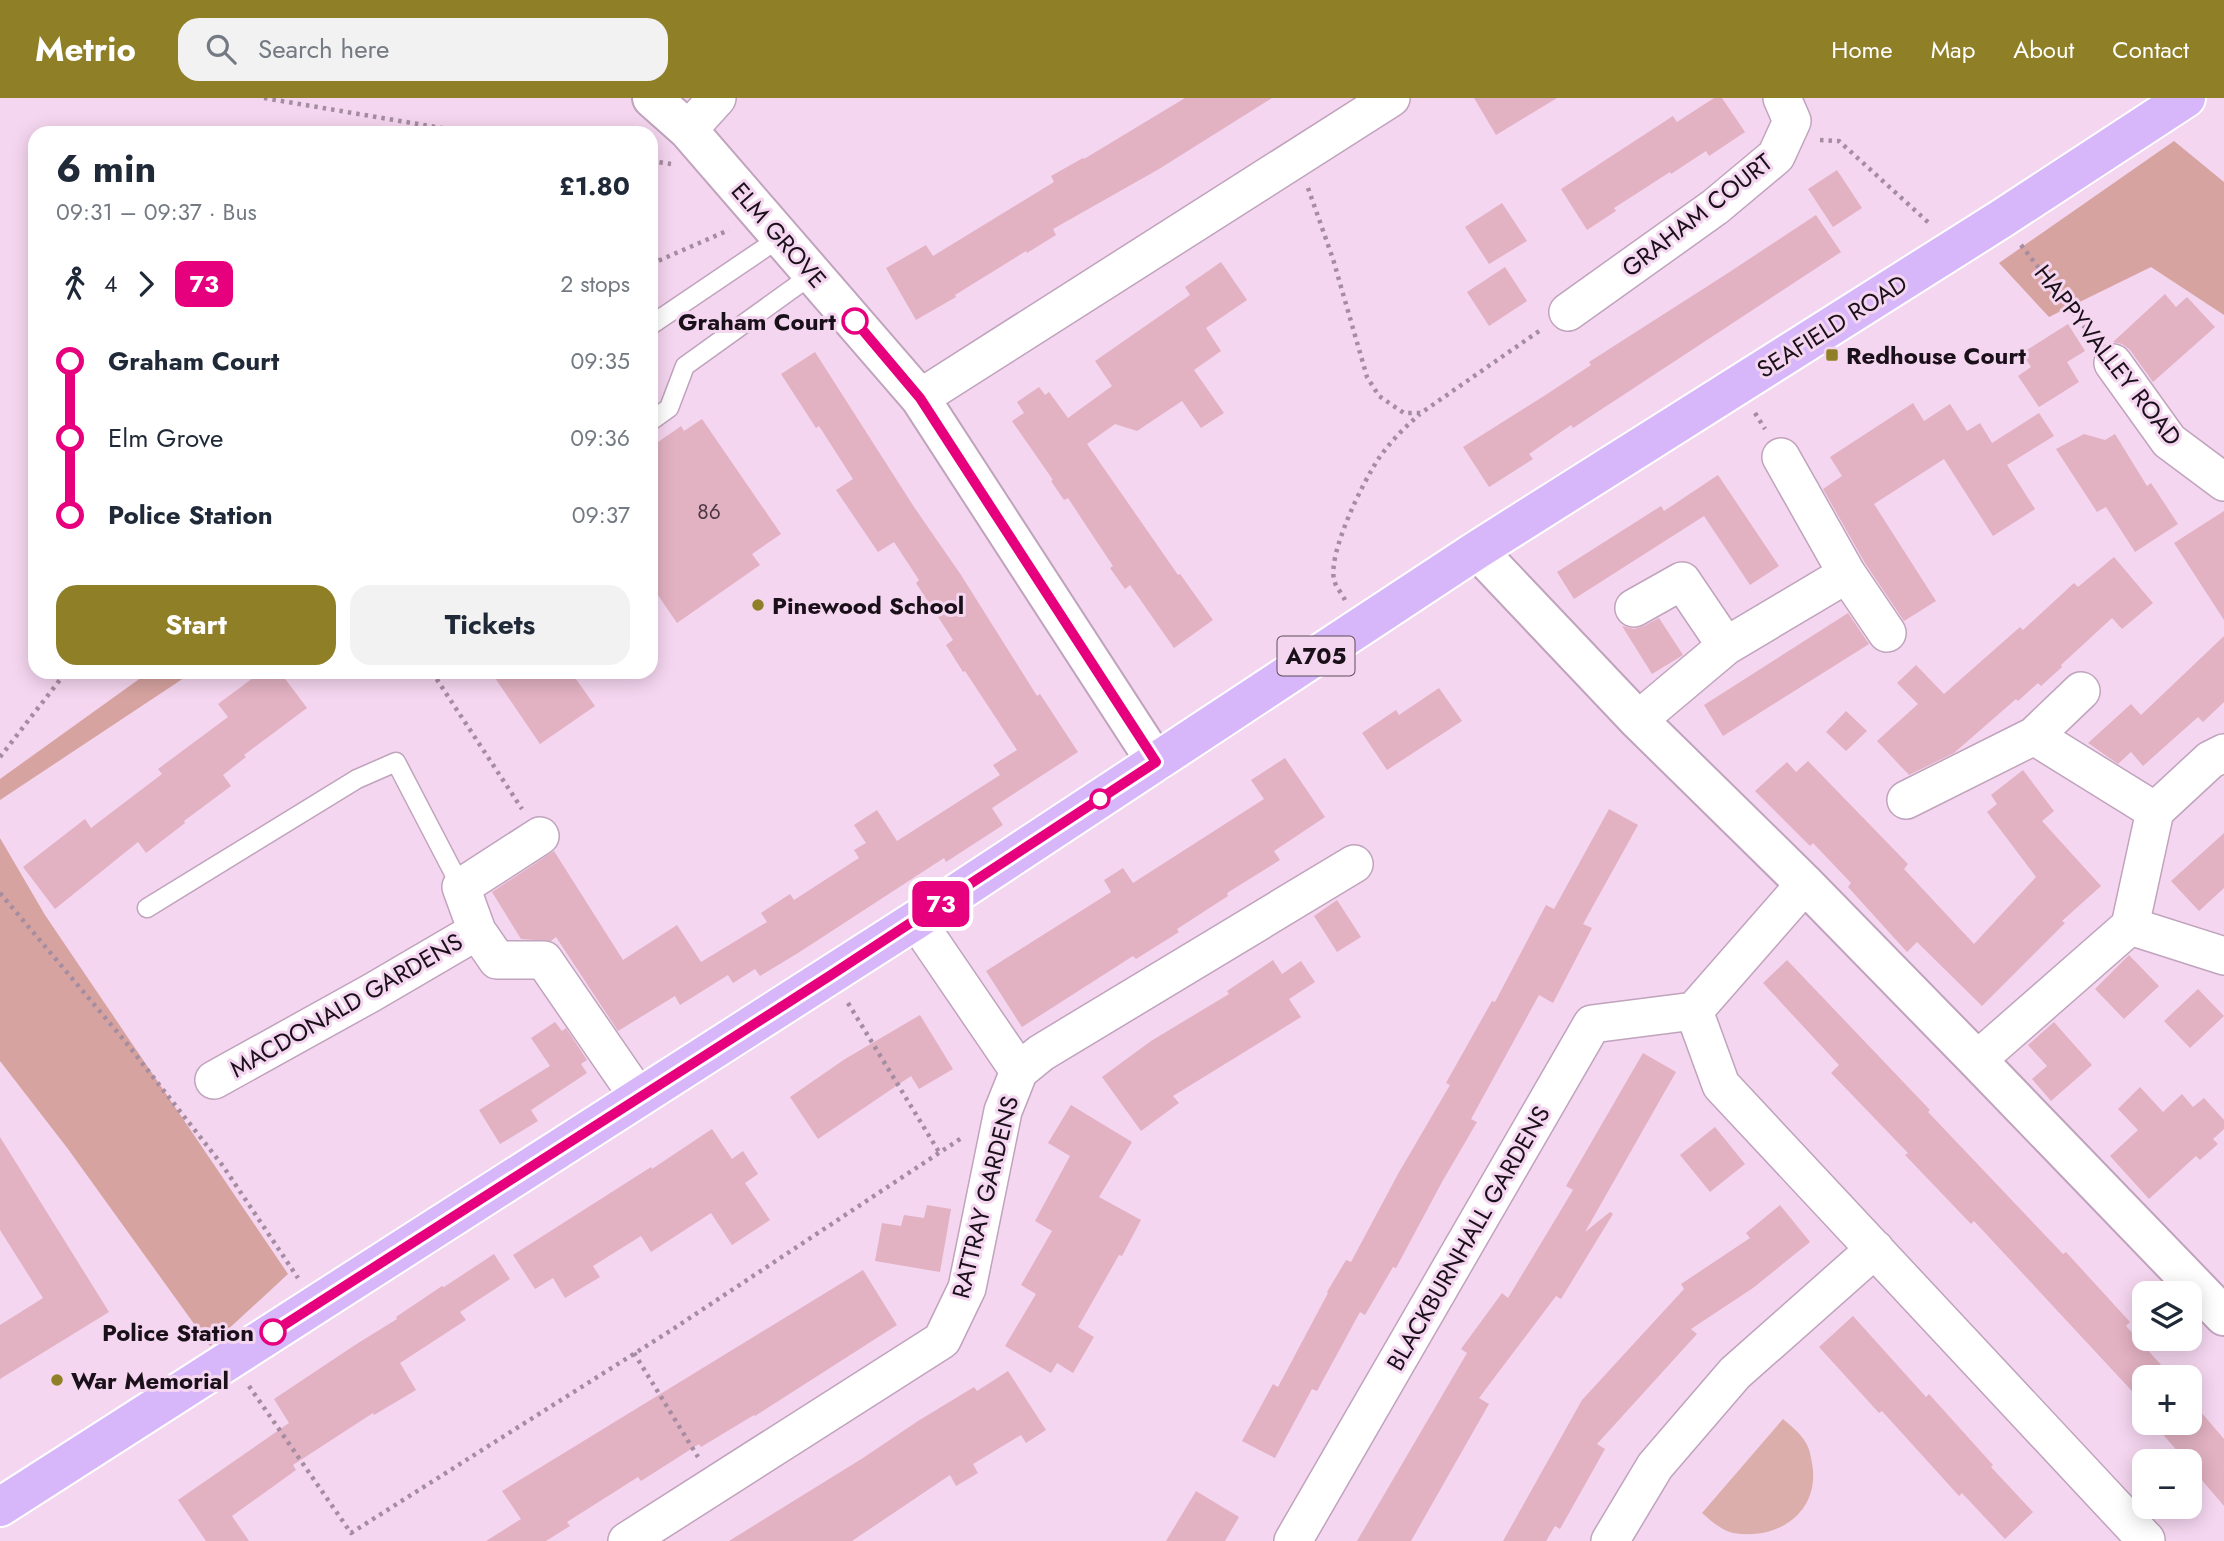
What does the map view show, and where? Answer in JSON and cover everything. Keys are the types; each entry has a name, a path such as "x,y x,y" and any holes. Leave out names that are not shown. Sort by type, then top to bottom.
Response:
{"main road":[{"name":"SEAFIELD ROAD","path":"1477,550 2001,219 2186,98"},
{"name":"A705","path":"0,1507 916,920 1477,550"}],"street":[{"name":"ELM GROVE","path":"652,98 688,130 920,398 1156,762"},
{"path":"688,130 717,98"},
{"path":"920,398 1391,98"},
{"name":"GRAHAM COURT","path":"1568,312 1715,207 1776,156 1791,121 1782,98"},
{"name":"HAPPYVALLEY ROAD","path":"2113,363 2169,441 2224,482"},
{"path":"1781,457 1847,574 1887,633"},
{"path":"1477,550 1638,720 1805,884 2224,1316"},
{"path":"1638,720 1726,646 1847,574"},
{"path":"1634,608 1682,581 1726,646"},
{"path":"1906,800 2034,736 2081,691"},
{"path":"2034,736 2155,811"},
{"path":"1977,1060 2130,926 2155,811 2210,760 2224,753"},
{"path":"461,887 540,836"},
{"name":"RATTRAY GARDENS","path":"628,1541 942,1340 967,1288 1003,1111 1019,1072 1041,1053 1354,864"},
{"path":"1805,884 1694,1011 1721,1085 2146,1539"},
{"name":"MACDONALD GARDENS","path":"461,887 477,931 497,960 544,960 639,1097"},
{"path":"916,920 1019,1072"},
{"path":"2130,926 2224,956"},
{"name":"MACDONALD GARDENS","path":"215,1080 477,931"},
{"name":"BLACKBURNHALL GARDENS","path":"1293,1541 1592,1024 1694,1011"},
{"path":"1610,1541 1654,1466 1735,1373 1875,1249"}],"lane":[{"path":"658,319 772,226"},
{"path":"658,416 669,408 685,366 813,274"},
{"path":"147,908 357,779 396,762 461,887"}],"path":[{"path":"264,98 430,126"},
{"path":"1784,137 1839,141 1927,222 1952,250"},
{"path":"1291,161 1311,192 1367,377 1379,397 1404,413 1421,413"},
{"name":"HAPPYVALLEY ROAD","path":"2001,219 2113,363"},
{"path":"658,262 772,226"},
{"path":"1360,627 1334,581 1336,550 1378,459 1403,428 1421,413 1568,312"},
{"path":"1737,386 1781,457"},
{"path":"0,757 61,679"},
{"path":"437,679 540,836"},
{"path":"0,893 124,1040 223,1166 316,1305"},
{"path":"831,975 939,1153"},
{"path":"230,1359 351,1533 634,1353 1003,1111"},
{"path":"634,1353 715,1485"}],"shaded area":[{"path":"2174,141 2224,182 2224,315 2151,267 2049,317 1999,263"},
{"path":"139,679 182,679 0,800 0,779"},
{"path":"0,838 45,915 288,1274 210,1346 68,1149 0,1061"},
{"path":"1783,1419 1808,1447 1813,1480 1810,1495 1803,1508 1781,1527 1750,1534 1724,1530 1702,1513"}],"building":[{"path":"1185,98 1272,98 1159,169 1053,229 1056,235 916,320 886,268 926,245 933,256 1054,182 1051,176"},
{"path":"1474,98 1557,98 1496,135"},
{"path":"1714,98 1722,98 1745,132 1709,156 1706,151 1671,174 1670,172 1614,208 1616,211 1587,230 1561,189 1673,116 1677,122"},
{"path":"1837,170 1862,208 1833,227 1808,189"},
{"path":"1502,203 1527,241 1489,264 1465,227"},
{"path":"1816,215 1841,252 1573,428 1571,425 1529,454 1533,459 1489,487 1463,447"},
{"path":"1221,262 1247,300 1206,328 1221,351 1194,370 1224,413 1201,428 1182,401 1137,431 1115,424 1087,444 1178,575 1180,574 1213,620 1174,648 1130,585 1125,589 1110,568 1113,566 1068,498 1064,500 1012,421 1024,413 1017,402 1039,387 1045,395 1049,392 1068,418 1112,386 1095,361 1190,295 1185,287"},
{"path":"1505,267 1527,301 1489,326 1467,292"},
{"path":"2165,294 2176,307 2187,297 2215,327 2153,382 2130,350 2113,342"},
{"path":"2068,324 2085,351 2067,362 2079,382 2039,407 2018,376 2031,367 2022,353"},
{"path":"815,352 1037,696 1040,694 1078,752 992,808 1003,825 946,862 944,858 798,953 760,976 755,969 733,983 728,975 680,1005 675,996 618,1031 556,937 551,941 521,939 492,892 554,851 623,960 677,925 701,962 767,922 761,913 790,894 794,900 859,858 854,850 866,843 854,825 877,810 897,841 1000,775 993,765 1017,750 946,645 953,640 916,583 919,580 894,542 878,552 836,490 853,479 781,374"},
{"path":"1913,403 1924,421 1950,404 1967,431 1980,423 1992,443 2039,413 2054,436 2007,465 2035,509 1993,536 1944,459 1874,504 1936,601 1904,621 1865,563 1823,489 1842,476 1830,457"},
{"path":"702,419 781,534 752,554 760,565 677,623 658,595 658,442 681,426 684,431"},
{"path":"2084,434 2105,440 2115,434 2147,486 2151,483 2178,524 2135,552 2106,507 2097,512 2056,449"},
{"path":"1718,475 1779,566 1750,585 1704,516 1574,599 1557,572 1661,506 1664,511"},
{"path":"2224,511 2224,620 2174,543"},
{"path":"2114,557 2153,603 2122,629 2112,618 2041,686 2038,683 2018,701 2016,699 1954,753 1909,775 1877,741 1918,704 1897,683 1916,665 1944,694 2020,627 2023,630 2074,583 2078,587"},
{"path":"1848,613 1869,644 1723,736 1704,705"},
{"path":"1659,618 1683,655 1652,674 1622,626 1634,629"},
{"path":"2224,636 2224,702 2203,722 2198,717 2143,766 2131,752 2118,764 2088,743 2131,704 2141,715"},
{"path":"252,679 285,679 307,708 244,755 246,757 223,775 231,786 184,821 185,823 146,853 138,842 55,909 23,867 85,819 91,828 162,774 158,769 228,717 218,704"},
{"path":"496,679 576,679 595,706 540,744"},
{"path":"1439,688 1462,721 1387,770 1362,733 1396,710 1399,715"},
{"path":"1846,711 1867,731 1846,751 1826,732"},
{"path":"1285,758 1325,817 1274,851 1280,860 1227,893 1228,896 1177,929 1179,932 1136,959 1133,956 1022,1027 986,971 1111,892 1104,880 1123,868 1133,883 1264,799 1251,780"},
{"path":"1808,761 1908,864 1904,869 1974,944 2036,877 1987,812 1997,804 1991,795 2023,770 2054,811 2042,821 2101,886 2062,921 2065,923 1982,1006 1917,942 1907,952 1848,887 1851,883 1813,843 1810,846 1755,791 1787,762 1796,772"},
{"path":"1609,809 1638,825 1583,924 1592,928 1553,1003 1539,995 1471,1119 1477,1122 1396,1268 1393,1267 1365,1315 1360,1312 1317,1391 1312,1389 1275,1458 1242,1441 1273,1384 1278,1387 1346,1260 1351,1262 1450,1085 1446,1083 1492,1001 1495,1002 1546,905 1554,909"},
{"path":"2224,833 2224,888 2199,911 2171,881"},
{"path":"1337,900 1361,937 1337,952 1314,916"},
{"path":"2129,955 2159,986 2124,1019 2095,989"},
{"path":"1273,960 1282,974 1301,961 1315,982 1289,999 1301,1017 1173,1096 1179,1103 1141,1131 1102,1077 1151,1041 1229,994 1227,991"},
{"path":"1787,960 1930,1110 1928,1112 2063,1254 2066,1252 2130,1322 2126,1326 2132,1333 2132,1351 2149,1351 2161,1365 2132,1365 2132,1391 1974,1221 1971,1224 1905,1155 1908,1153 1831,1073 1839,1065 1763,983"},
{"path":"2198,989 2224,1016 2190,1048 2164,1021"},
{"path":"920,1015 953,1069 919,1089 911,1076 818,1139 790,1097 845,1059"},
{"path":"555,1022 562,1031 566,1028 587,1060 581,1064 587,1073 531,1110 538,1121 500,1144 479,1110 550,1066 531,1038"},
{"path":"2054,1022 2092,1065 2051,1101 2032,1079 2047,1066 2028,1045"},
{"path":"1643,1053 1676,1072 1585,1232 1610,1212 1613,1214 1561,1299 1556,1296 1479,1398 1489,1404 1411,1541 1357,1541 1467,1353 1461,1349 1502,1293 1508,1298 1573,1190 1566,1186"},
{"path":"2140,1087 2163,1112 2182,1094 2193,1107 2204,1098 2224,1120 2224,1129 2213,1139 2218,1144 2200,1160 2196,1156 2149,1199 2110,1156 2138,1130 2118,1109"},
{"path":"1071,1105 1132,1142 1099,1197 1141,1220 1078,1327 1094,1337 1073,1373 1057,1363 1051,1373 1005,1346 1036,1294 1021,1285 1052,1231 1035,1221 1070,1156 1048,1143"},
{"path":"1715,1127 1745,1164 1710,1192 1680,1155"},
{"path":"712,1129 732,1159 743,1151 758,1174 745,1183 770,1220 732,1245 711,1213 651,1252 641,1236 593,1266 600,1277 565,1298 553,1278 535,1289 513,1255"},
{"path":"0,1137 109,1312 0,1379 0,1325 43,1298 0,1230"},
{"path":"927,1205 951,1209 940,1272 875,1261 882,1223 901,1226 904,1215 924,1218"},
{"path":"1780,1205 1810,1242 1753,1288 1691,1329 1697,1334 1597,1444 1605,1449 1560,1529 1555,1526 1546,1541 1503,1541 1582,1400 1684,1289 1681,1284 1750,1238 1746,1233"},
{"path":"494,1254 510,1279 460,1312 466,1320 400,1363 416,1390 374,1415 373,1413 293,1465 296,1470 232,1516 249,1541 206,1541 178,1500 289,1423 274,1399"},
{"path":"863,1270 897,1325 755,1416 701,1447 699,1444 641,1481 638,1477 567,1522 570,1526 546,1541 486,1541 521,1519 502,1491"},
{"path":"1853,1316 1926,1397 1929,1394 2033,1512 2005,1539 1962,1493 1959,1496 1819,1347"},
{"path":"1008,1371 1046,1430 1026,1443 1021,1435 973,1464 978,1473 956,1486 950,1475 852,1541 729,1541 918,1421 974,1387 977,1391"},
{"path":"2202,1413 2224,1439 2224,1506 2202,1480 2202,1449 2176,1449 2163,1435 2202,1435"},
{"path":"1196,1491 1239,1517 1225,1541 1166,1541"}],"bus line":[{"name":"73","path":"273,1332 935,908 1156,762 920,398 855,321"}],"place":[{"name":"Graham Court","path":"855,321"},
{"name":"Redhouse Court","path":"1832,355"},
{"name":"Pinewood School","path":"758,605"},
{"name":"Police Station","path":"273,1332"},
{"name":"War Memorial","path":"57,1380"}]}
